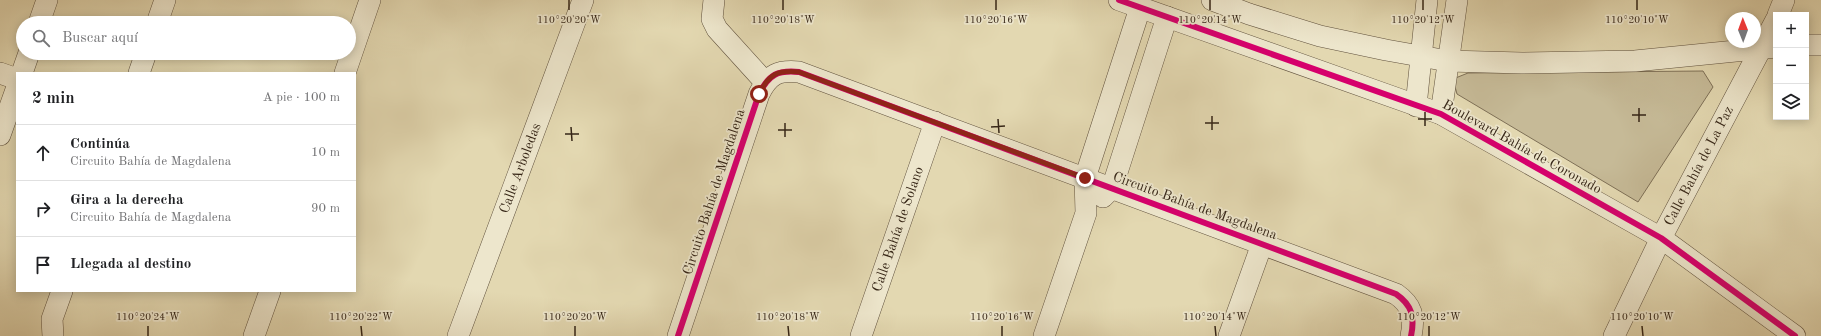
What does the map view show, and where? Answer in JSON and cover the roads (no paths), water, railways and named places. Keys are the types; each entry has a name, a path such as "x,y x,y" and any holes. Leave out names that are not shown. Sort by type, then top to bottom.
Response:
{"street":[{"path":"41,16 47,0"},
{"path":"159,16 165,0"},
{"path":"356,41 370,0"},
{"name":"Calle Arboledas","path":"458,336 583,0"},
{"path":"714,0 712,19 717,29 765,82"},
{"name":"Boulevard Bahía de Coronado","path":"1120,0 1441,114 1661,238 1795,336"},
{"path":"1212,0 1249,14 1320,36 1448,61 1508,63 1635,61 1769,47"},
{"path":"1416,106 1427,0"},
{"path":"1441,114 1457,0"},
{"path":"1779,12 1784,0"},
{"path":"1044,336 1086,213 1085,178 1140,8"},
{"path":"1086,213 1112,188 1167,17"},
{"name":"Calle Bahía de La Paz","path":"1614,336 1661,238 1769,47 1773,32"},
{"path":"1809,45 1821,45"},
{"path":"22,72 27,60"},
{"path":"139,72 144,60"},
{"path":"345,72 349,60"},
{"name":"Circuito Bahía de Magdalena","path":"678,336 759,94 765,82 773,75 783,72 799,72 1396,294 1408,304 1412,312 1411,336"},
{"path":"0,73 16,79"},
{"path":"0,135 16,90"},
{"name":"Calle Bahía de Solano","path":"861,336 935,122"},
{"path":"1229,336 1262,244"},
{"path":"53,336 52,319 62,292"},
{"path":"254,336 270,292"}]}
